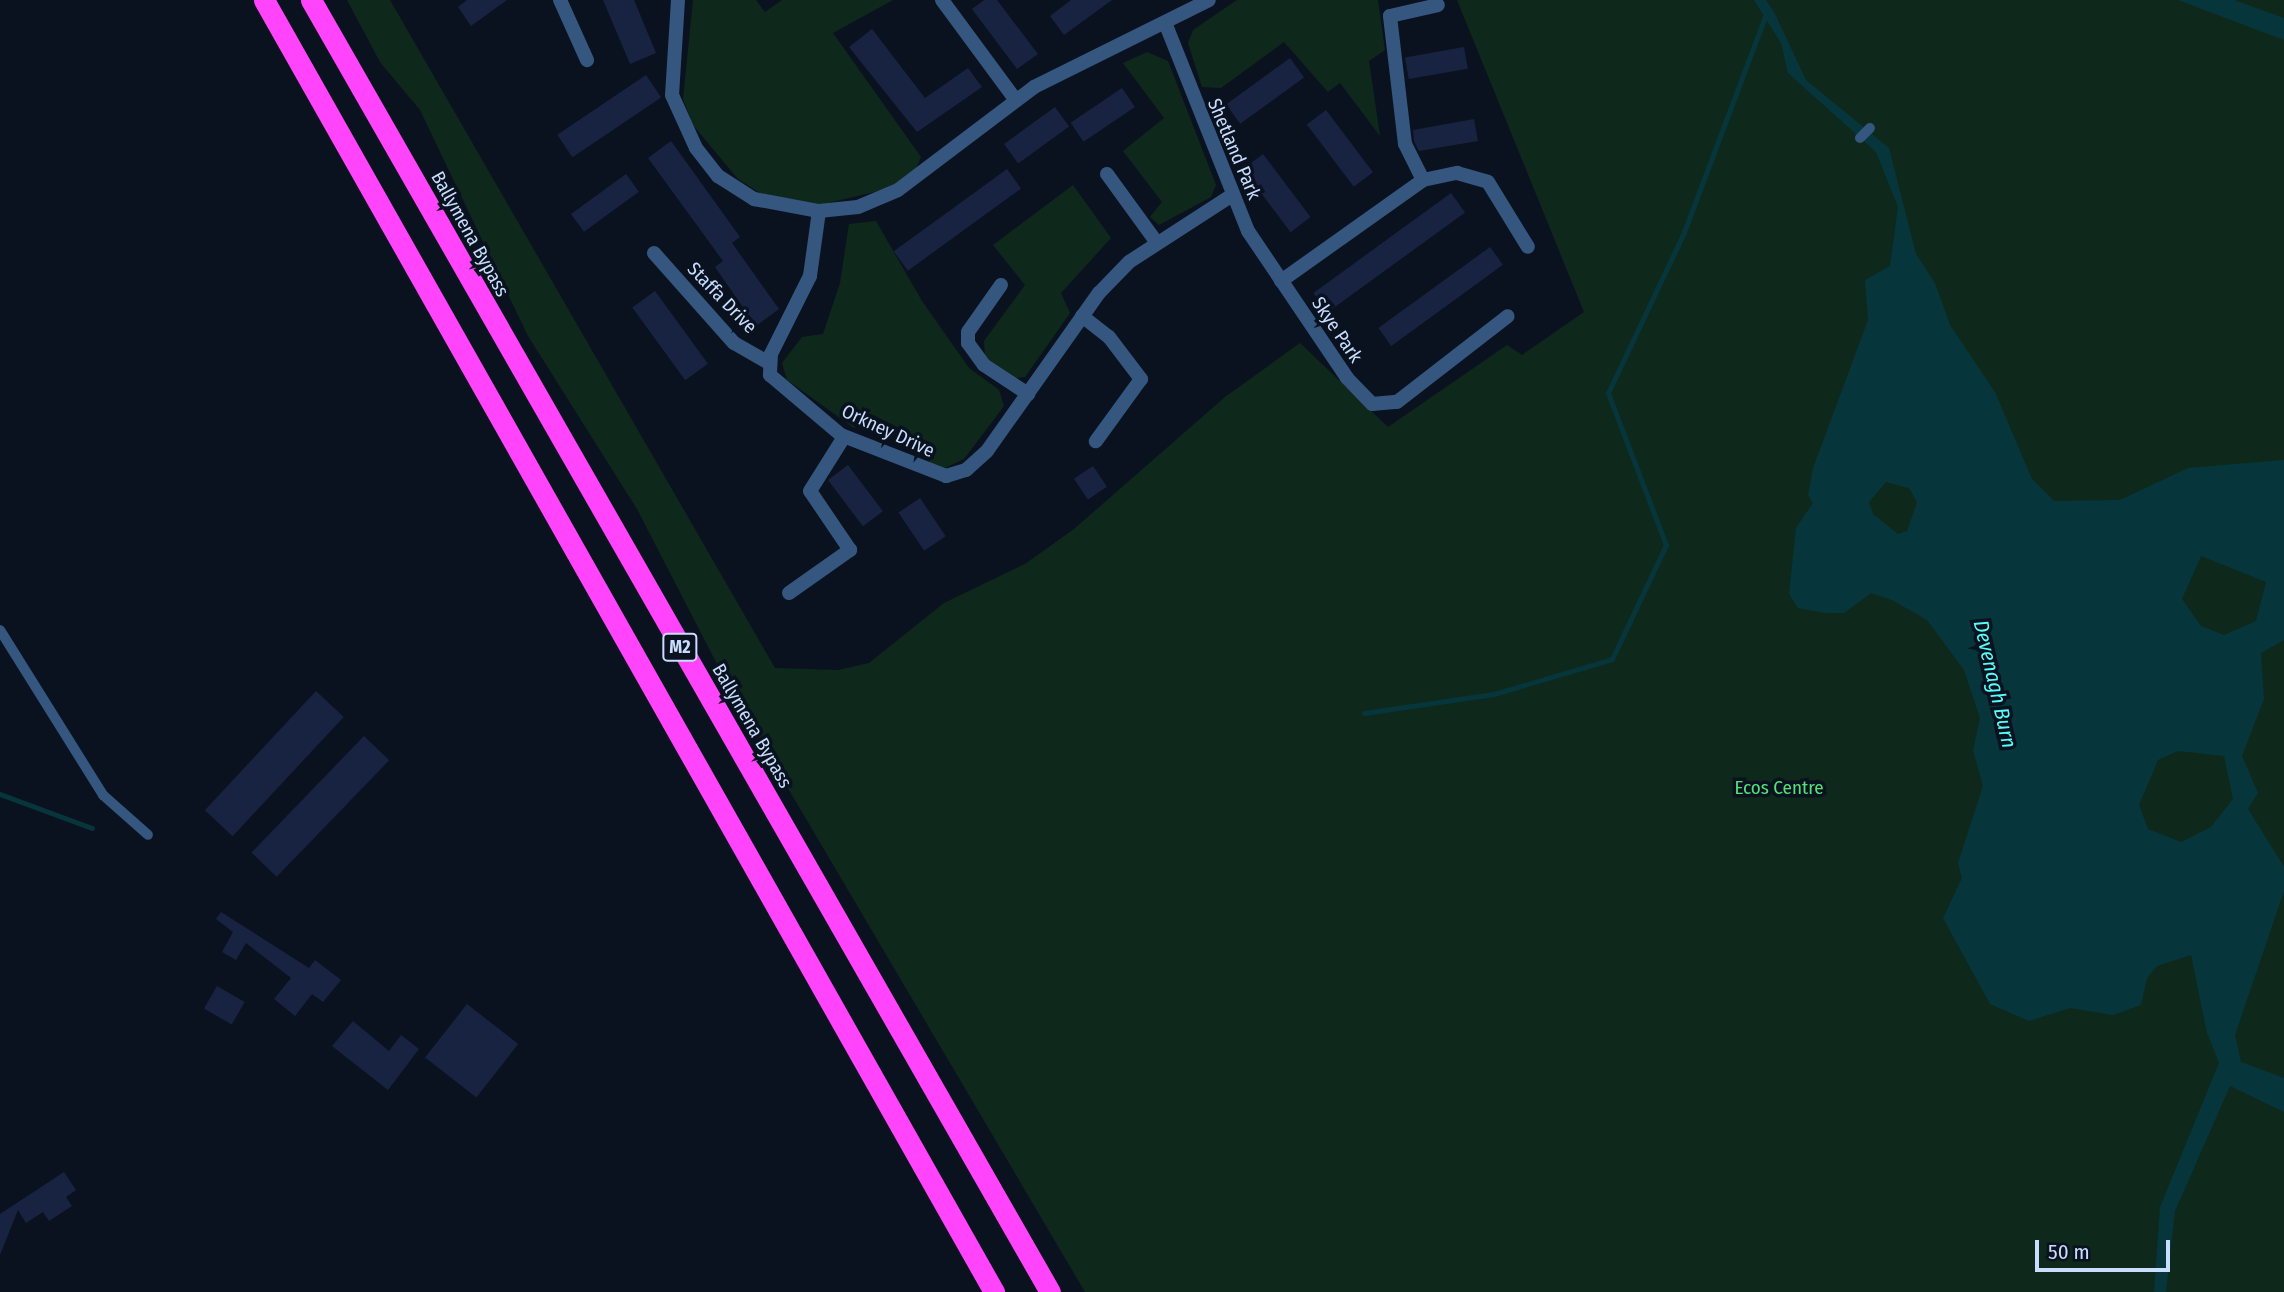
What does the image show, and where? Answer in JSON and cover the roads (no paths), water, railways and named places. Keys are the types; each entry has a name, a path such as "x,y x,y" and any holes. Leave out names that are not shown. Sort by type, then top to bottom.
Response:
{"highway":[{"name":"M2","path":"264,0 994,1292"},
{"name":"Ballymena Bypass","path":"311,0 1050,1292"}],"street":[{"path":"560,0 587,60"},
{"path":"678,0 673,95 696,148 718,176 754,199 819,211 858,207 898,190 1015,99 1166,25 1209,0"},
{"path":"942,0 1015,99"},
{"path":"1423,180 1405,144 1390,16 1438,5"},
{"name":"Shetland Park","path":"1166,25 1232,195 1281,281"},
{"path":"1281,281 1423,180 1463,173 1484,178 1528,247"},
{"path":"1107,174 1155,240"},
{"name":"Orkney Drive","path":"769,363 774,381 844,437 926,473 954,475 987,452 1082,316 1155,240 1232,195"},
{"path":"769,363 810,276 819,211"},
{"name":"Staffa Drive","path":"654,253 734,343 769,363"},
{"name":"Skye Park","path":"1281,281 1372,404 1397,402 1508,316"},
{"path":"1001,285 968,332 968,342 984,365 1028,394"},
{"path":"1082,316 1113,341 1141,379 1096,441"},
{"path":"789,593 850,550 810,491 844,437"}],"lane":[{"path":"1860,138 1870,128"},
{"path":"0,630 103,795 148,835"}],"water":[{"name":"Devenagh Burn","path":"1754,0 1766,0 1806,80 1889,148 1916,254 1935,283 1950,325 1995,392 2032,479 2054,501 2120,500 2188,468 2284,460 2284,640 2261,653 2264,699 2242,756 2258,793 2248,809 2284,867 2284,891 2235,1035 2241,1062 2284,1078 2284,1112 2230,1086 2175,1211 2166,1292 2154,1292 2160,1207 2219,1063 2207,1033 2191,955 2157,966 2147,978 2141,1005 2113,1015 2070,1008 2029,1021 1990,1004 1943,918 1962,878 1958,863 1983,786 1973,750 1980,718 1964,670 1927,620 1892,600 1871,593 1844,613 1825,613 1798,608 1789,594 1796,528 1813,503 1808,495 1813,468 1868,320 1865,280 1890,266 1898,207 1876,152 1788,73 1781,43","holes":["1886,482 1909,488 1917,502 1907,531 1898,534 1873,514 1869,502","2201,556 2266,582 2256,621 2224,635 2201,626 2182,599","2178,751 2224,756 2233,799 2211,827 2181,842 2148,829 2139,805 2158,760"]},
{"path":"2178,0 2234,0 2284,18 2284,40"}],"waterway":[{"path":"1364,713 1494,694 1612,659 1666,545 1608,393 1684,232 1767,11"},
{"path":"0,794 92,828"}],"park label":[{"name":"Ecos Centre","path":"1779,788"}]}
